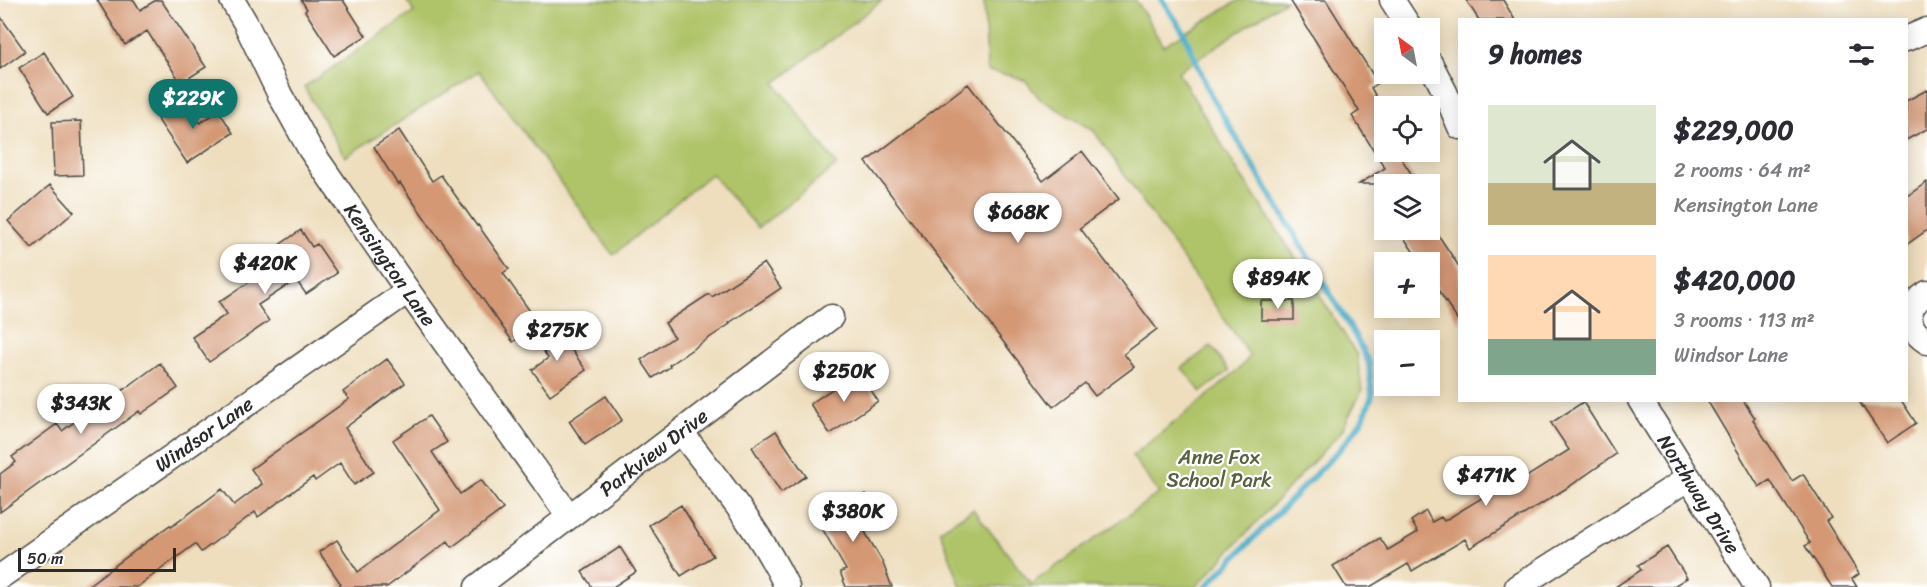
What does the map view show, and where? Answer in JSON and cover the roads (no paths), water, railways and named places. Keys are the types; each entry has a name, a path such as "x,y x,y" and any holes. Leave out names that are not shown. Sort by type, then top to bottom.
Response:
{"street":[{"name":"Kensington Lane","path":"232,0 305,141 408,291 569,516"},
{"path":"1392,0 1404,18"},
{"path":"1908,38 1927,30"},
{"path":"1440,82 1458,122"},
{"name":"Windsor Lane","path":"0,577 408,291"},
{"path":"1927,292 1914,303 1909,312 1909,322 1927,342"},
{"name":"Parkview Drive","path":"477,587 831,317"},
{"name":"Northway Drive","path":"1641,402 1757,587"},
{"path":"681,432 748,519 774,560 787,587"},
{"path":"1517,587 1689,478"}],"waterway":[{"path":"1162,0 1183,31 1210,94 1353,332 1369,363 1372,396 1362,421 1341,448 1206,587"}],"park label":[{"name":"Anne Fox School Park","path":"1219,468"}]}
